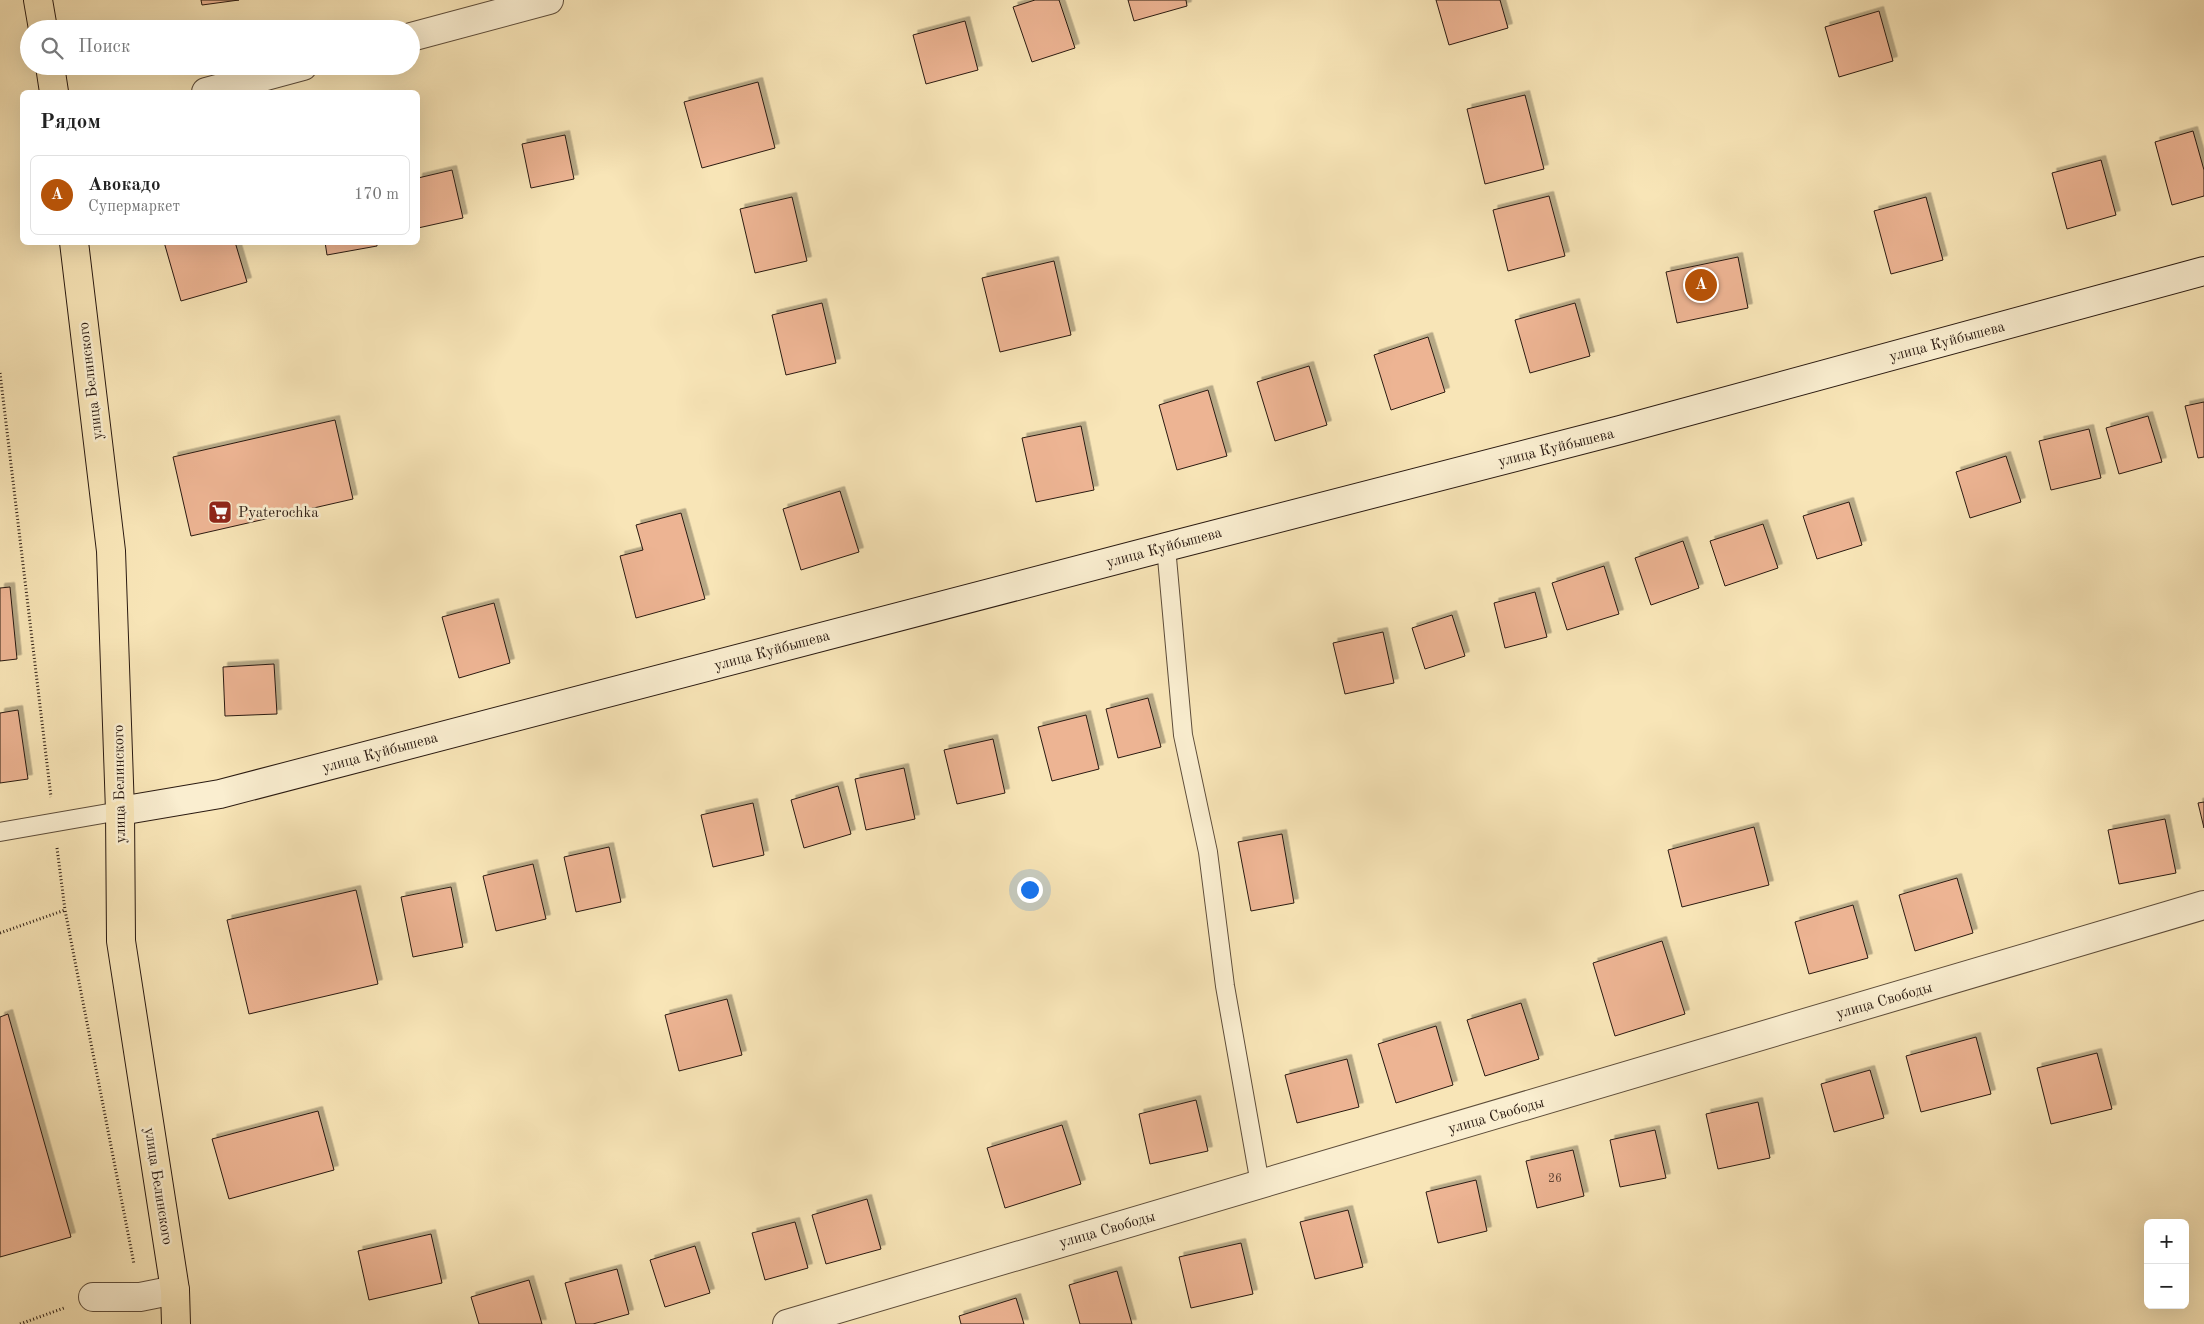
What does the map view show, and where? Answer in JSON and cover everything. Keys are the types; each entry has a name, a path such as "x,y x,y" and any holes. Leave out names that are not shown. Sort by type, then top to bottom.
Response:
{"main road":[{"path":"38,0 41,20"},
{"path":"420,35 549,0"},
{"path":"51,75 54,90"},
{"path":"213,90 269,75"},
{"name":"улица Белинского","path":"74,245 111,551 120,810 121,941 175,1290 176,1324"},
{"name":"улица Куйбышева","path":"120,810 220,794 1620,430 2204,271"},
{"name":"улица Свободы","path":"787,1324 2204,905"},
{"path":"93,1297 140,1297 175,1290"}],"lane":[{"path":"1166,547 1183,735 1208,852 1225,986 1260,1184"},
{"path":"0,832 120,810"}],"path":[{"path":"0,373 65,910 140,1297"},
{"path":"0,933 65,910"},
{"path":"20,1324 93,1297"}],"building":[{"path":"201,0 239,0 202,5"},
{"path":"1035,0 1059,0 1075,48 1032,62 1013,7"},
{"path":"1128,0 1186,0 1187,6 1134,21"},
{"path":"1436,0 1500,0 1508,28 1449,45"},
{"path":"1879,11 1893,61 1839,77 1825,27"},
{"path":"965,21 978,70 926,84 913,35"},
{"path":"758,82 775,148 702,168 684,102"},
{"path":"1525,95 1544,169 1485,184 1467,109"},
{"path":"2193,131 2204,170 2204,196 2172,205 2155,142"},
{"path":"565,135 574,179 531,188 522,144"},
{"path":"2101,160 2116,215 2067,229 2052,173"},
{"path":"452,170 463,218 420,228 420,178"},
{"path":"1549,196 1565,256 1508,271 1493,210"},
{"path":"792,197 807,261 755,273 740,209"},
{"path":"1926,197 1943,260 1891,274 1874,211"},
{"path":"165,245 236,245 247,282 181,301"},
{"path":"325,245 377,245 377,246 327,255"},
{"path":"1738,257 1748,308 1677,323 1666,272"},
{"path":"1054,261 1071,335 1000,352 982,278"},
{"path":"822,303 836,363 786,375 772,315"},
{"path":"1575,303 1590,356 1530,373 1515,320"},
{"path":"1428,337 1445,392 1391,410 1374,355"},
{"path":"1309,366 1327,425 1275,441 1257,382"},
{"path":"1208,390 1227,456 1177,470 1159,405"},
{"path":"2204,402 2204,457 2198,458 2185,406"},
{"path":"2148,416 2162,462 2119,474 2106,428"},
{"path":"335,420 353,499 191,536 173,457"},
{"path":"1081,426 1094,490 1036,502 1022,438"},
{"path":"2089,429 2101,478 2051,490 2039,441"},
{"path":"2006,456 2021,502 1970,518 1956,472"},
{"path":"840,491 859,552 801,570 783,509"},
{"path":"1849,502 1862,545 1817,559 1803,516"},
{"path":"681,513 705,599 636,618 620,556 643,550 636,525"},
{"path":"1763,524 1778,568 1725,586 1710,541"},
{"path":"1683,541 1699,588 1651,605 1635,558"},
{"path":"1604,566 1619,614 1567,630 1552,583"},
{"path":"10,587 17,659 0,661 0,588"},
{"path":"1535,592 1547,637 1505,648 1494,603"},
{"path":"494,603 510,663 459,678 442,617"},
{"path":"1452,615 1465,656 1425,669 1412,628"},
{"path":"1383,632 1394,683 1345,694 1333,643"},
{"path":"274,664 277,714 225,716 223,667"},
{"path":"1148,698 1161,747 1118,758 1106,709"},
{"path":"18,710 28,779 0,783 0,713"},
{"path":"1086,715 1099,769 1052,781 1038,727"},
{"path":"993,739 1005,793 957,804 944,750"},
{"path":"904,768 915,819 866,830 855,779"},
{"path":"838,786 851,834 804,848 791,800"},
{"path":"2204,802 2204,828 2198,803"},
{"path":"753,803 764,855 713,867 701,815"},
{"path":"2165,819 2176,873 2119,884 2108,830"},
{"path":"1754,827 1769,885 1682,907 1668,850"},
{"path":"1282,834 1294,903 1251,911 1238,842"},
{"path":"609,847 621,902 576,912 564,857"},
{"path":"533,864 546,919 496,931 483,876"},
{"path":"1957,878 1973,933 1915,951 1899,895"},
{"path":"451,887 463,947 413,957 401,897"},
{"path":"356,890 378,984 249,1014 227,920"},
{"path":"1853,905 1868,958 1809,974 1795,922"},
{"path":"1662,941 1685,1014 1615,1036 1593,963"},
{"path":"727,999 742,1055 679,1071 665,1015"},
{"path":"1521,1003 1539,1059 1485,1076 1467,1020"},
{"path":"8,1014 71,1237 0,1257 0,1017"},
{"path":"1436,1026 1453,1085 1396,1103 1378,1044"},
{"path":"1976,1037 1991,1094 1921,1112 1906,1056"},
{"path":"2097,1053 2112,1109 2051,1124 2037,1068"},
{"path":"1347,1059 1359,1107 1297,1123 1285,1075"},
{"path":"1870,1070 1884,1118 1834,1132 1821,1084"},
{"path":"1196,1100 1208,1151 1150,1164 1139,1114"},
{"path":"1758,1102 1770,1158 1718,1169 1706,1114"},
{"path":"318,1111 334,1170 229,1199 212,1139"},
{"path":"1062,1125 1081,1184 1005,1208 987,1148"},
{"path":"1655,1130 1666,1178 1620,1187 1610,1140"},
{"path":"1573,1150 1584,1196 1537,1208 1526,1161"},
{"path":"1476,1180 1487,1231 1438,1243 1426,1192"},
{"path":"867,1199 881,1249 826,1264 812,1215"},
{"path":"1348,1210 1363,1267 1315,1279 1300,1222"},
{"path":"795,1222 808,1268 765,1280 752,1233"},
{"path":"431,1234 442,1283 369,1300 358,1251"},
{"path":"1241,1243 1253,1294 1191,1308 1179,1257"},
{"path":"695,1246 710,1293 665,1307 650,1260"},
{"path":"617,1269 629,1314 593,1324 576,1324 565,1283"},
{"path":"1117,1271 1132,1324 1080,1324 1069,1285"},
{"path":"529,1280 542,1324 479,1324 471,1297"},
{"path":"1016,1298 1024,1324 961,1324 959,1316"}],"place":[{"name":"Авокадо","path":"1701,285"},
{"name":"Pyaterochka","path":"220,512"}]}
